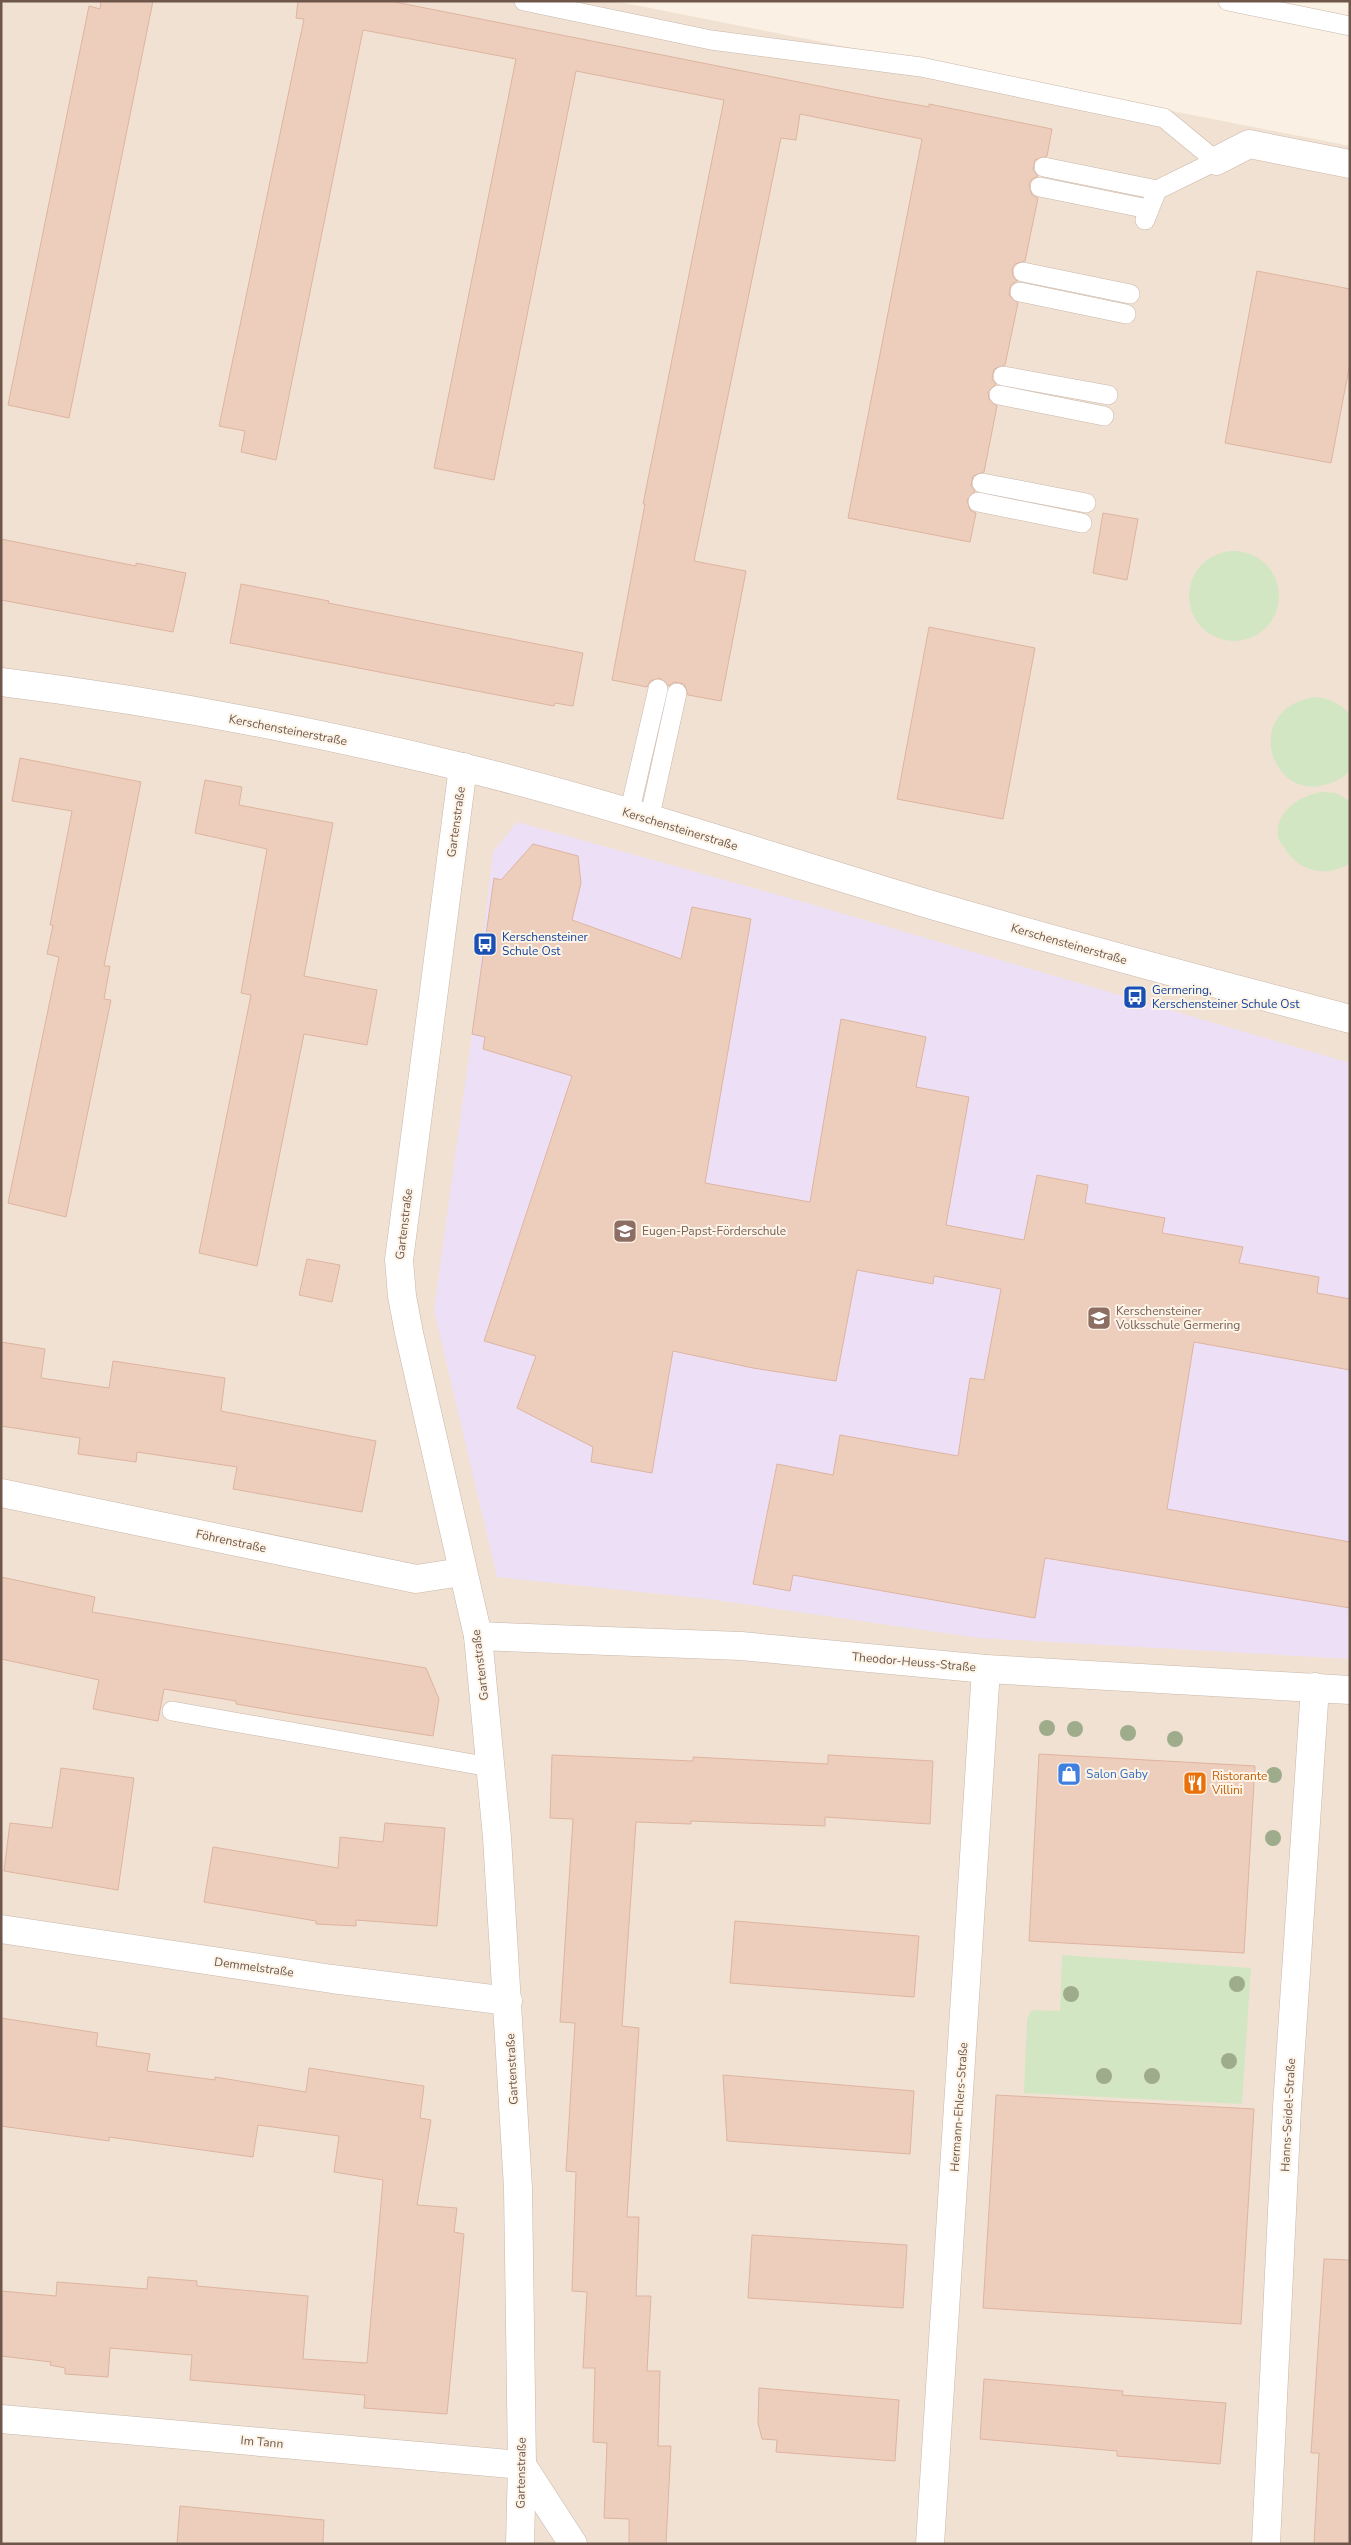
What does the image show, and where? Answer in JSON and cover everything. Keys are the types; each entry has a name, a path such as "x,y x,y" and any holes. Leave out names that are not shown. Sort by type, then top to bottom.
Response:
{"street":[{"path":"1216,161 1249,144 1350,164"},
{"name":"Kerschensteinerstraße","path":"1,682 72,690 266,724 463,767 1143,965 1350,1019"},
{"name":"Gartenstraße","path":"463,767 399,1260 404,1305 462,1572 478,1636 508,2001 518,2188 522,2465 520,2544"},
{"name":"Föhrenstraße","path":"1,1493 416,1579 462,1572"},
{"name":"Theodor-Heuss-Straße","path":"478,1636 741,1646 986,1669 1350,1690"},
{"name":"Hermann-Ehlers-Straße","path":"930,2544 986,1669"},
{"name":"Hanns-Seidel-Straße","path":"1266,2544 1287,2107 1316,1688"},
{"name":"Demmelstraße","path":"1,1929 332,1979 508,2001"},
{"name":"Im Tann","path":"1,2419 522,2465"},
{"path":"522,2465 573,2544"}],"lane":[{"path":"524,1 711,40 921,67 1164,118 1216,161 1156,190 1044,167"},
{"path":"1228,1 1350,26"},
{"path":"1040,187 1146,215 1156,190"},
{"path":"1023,272 1130,294"},
{"path":"1020,292 1126,314"},
{"path":"1003,376 1108,395"},
{"path":"999,395 1104,416"},
{"path":"982,483 1086,503"},
{"path":"978,502 1082,523"},
{"path":"639,817 658,689"},
{"path":"639,817 677,693"},
{"path":"172,1711 490,1767"}],"shaded area":[{"path":"1,1 614,1 1350,146 1350,2544 1,2544"},
{"name":"Kerschensteiner Volksschule Germering","path":"517,822 807,903 1350,1063 1350,1659 979,1638 708,1599 497,1577 434,1310 472,1034 493,852"}],"green space":[{"path":"1234,551 1251,555 1266,564 1275,579 1279,596 1275,613 1266,628 1251,637 1234,641 1217,637 1202,628 1193,613 1189,596 1193,579 1202,564 1217,555"},
{"path":"1314,697 1334,702 1350,714 1350,770 1342,778 1331,783 1305,786 1290,779 1278,767 1272,752 1271,735 1277,718 1291,705"},
{"path":"1322,792 1336,793 1350,801 1350,863 1332,871 1313,870 1297,862 1278,837 1280,819 1285,812 1298,801"},
{"path":"1062,1955 1251,1968 1242,2104 1024,2093 1027,2019 1032,2010 1060,2011"}],"building":[{"path":"101,1 153,1 69,418 8,405 89,6 100,9"},
{"path":"298,1 390,1 879,98 929,107 929,104 1052,129 1047,156 1035,160 1033,170 1038,176 1032,179 1029,185 1032,195 1038,198 1025,261 1015,264 1012,270 1013,276 1017,281 1011,285 1009,295 1018,303 1005,365 994,369 992,379 996,384 988,392 989,399 997,406 984,472 973,476 971,486 975,491 967,500 970,510 976,513 970,542 848,518 922,139 800,114 796,140 781,138 694,561 746,571 721,701 688,695 684,684 674,682 669,686 660,678 650,681 647,687 612,680 645,504 643,504 724,100 576,71 494,480 434,468 516,59 363,30 276,460 241,452 245,431 219,426 304,19 296,18"},
{"path":"1257,271 1350,289 1350,363 1331,463 1225,443"},
{"path":"1103,513 1138,519 1127,580 1093,573"},
{"path":"1,539 136,566 136,563 186,573 173,632 1,600"},
{"path":"241,584 583,653 573,706 555,703 554,706 230,643"},
{"path":"929,627 1035,648 1003,819 897,799"},
{"path":"20,758 141,782 104,966 110,966 104,999 111,1000 66,1217 8,1203 59,957 47,954 53,925 50,925 72,811 12,801"},
{"path":"205,780 242,787 239,805 333,823 304,976 377,990 367,1045 304,1034 257,1266 199,1253 251,995 241,993 267,849 195,833"},
{"path":"533,844 578,856 581,883 572,920 681,959 692,907 751,919 705,1183 810,1202 841,1019 926,1037 916,1087 969,1097 946,1225 1024,1240 1037,1175 1088,1185 1085,1203 1165,1218 1162,1233 1243,1247 1239,1263 1319,1277 1317,1293 1350,1299 1350,1370 1194,1342 1167,1509 1350,1542 1350,1608 1045,1558 1035,1618 793,1575 790,1591 753,1584 777,1464 833,1475 840,1435 958,1456 970,1378 984,1380 1001,1289 934,1276 933,1284 857,1270 836,1381 753,1368 673,1351 652,1473 591,1462 593,1447 517,1408 536,1356 484,1341 572,1076 483,1049 485,1037 472,1034 494,878 501,880"},
{"path":"307,1259 340,1265 332,1302 299,1295"},
{"path":"1,1342 45,1349 41,1378 109,1388 113,1361 225,1378 221,1411 376,1441 362,1512 233,1489 237,1467 137,1452 136,1462 78,1454 80,1438 1,1426"},
{"path":"1,1577 95,1597 92,1612 426,1668 439,1699 433,1736 236,1704 236,1701 164,1689 158,1721 93,1709 99,1680 1,1659"},
{"path":"1039,1754 1255,1766 1244,1953 1029,1941"},
{"path":"552,1755 693,1761 693,1757 828,1764 828,1755 933,1761 930,1824 825,1817 825,1826 691,1821 691,1824 636,1822 622,2026 639,2028 627,2217 639,2217 636,2296 651,2296 647,2371 660,2371 658,2446 671,2446 666,2544 629,2544 629,2519 604,2518 607,2443 593,2442 595,2368 583,2368 587,2292 572,2291 576,2172 566,2171 575,2023 560,2022 573,1819 550,1818"},
{"path":"61,1768 134,1778 118,1890 4,1871 10,1823 52,1828"},
{"path":"385,1823 445,1828 437,1926 356,1920 356,1926 316,1924 316,1921 204,1902 213,1847 338,1868 340,1837 383,1842"},
{"path":"735,1921 919,1936 914,1997 730,1983"},
{"path":"1,2018 98,2033 96,2046 150,2054 147,2071 215,2080 215,2077 306,2092 309,2068 424,2086 420,2118 431,2120 417,2205 457,2208 454,2232 464,2234 447,2414 364,2408 365,2395 190,2380 192,2355 110,2348 108,2377 65,2374 65,2368 50,2365 51,2362 1,2356 1,2291 56,2296 57,2282 147,2289 148,2277 197,2281 197,2286 308,2296 303,2359 367,2363 383,2180 334,2172 339,2136 258,2125 253,2157 109,2137 109,2141 1,2126"},
{"path":"723,2075 914,2091 910,2154 727,2141"},
{"path":"996,2095 1254,2109 1241,2324 983,2308"},
{"path":"752,2235 907,2245 903,2308 748,2298"},
{"path":"1324,2259 1350,2260 1350,2544 1314,2544 1319,2453 1311,2453"},
{"path":"984,2379 1123,2391 1122,2395 1226,2403 1220,2464 1117,2456 1117,2451 980,2439"},
{"path":"759,2388 899,2400 895,2461 776,2452 777,2440 762,2439 758,2423"},
{"path":"180,2506 324,2520 323,2544 177,2544"}],"place":[{"name":"Kerschensteiner Schule Ost","path":"485,944"},
{"name":"Germering, Kerschensteiner Schule Ost","path":"1135,997"},
{"name":"Eugen-Papst-Förderschule","path":"625,1231"},
{"name":"Kerschensteiner Volksschule Germering","path":"1099,1318"},
{"name":"Salon Gaby","path":"1069,1774"},
{"name":"Ristorante Villini","path":"1195,1783"}]}
